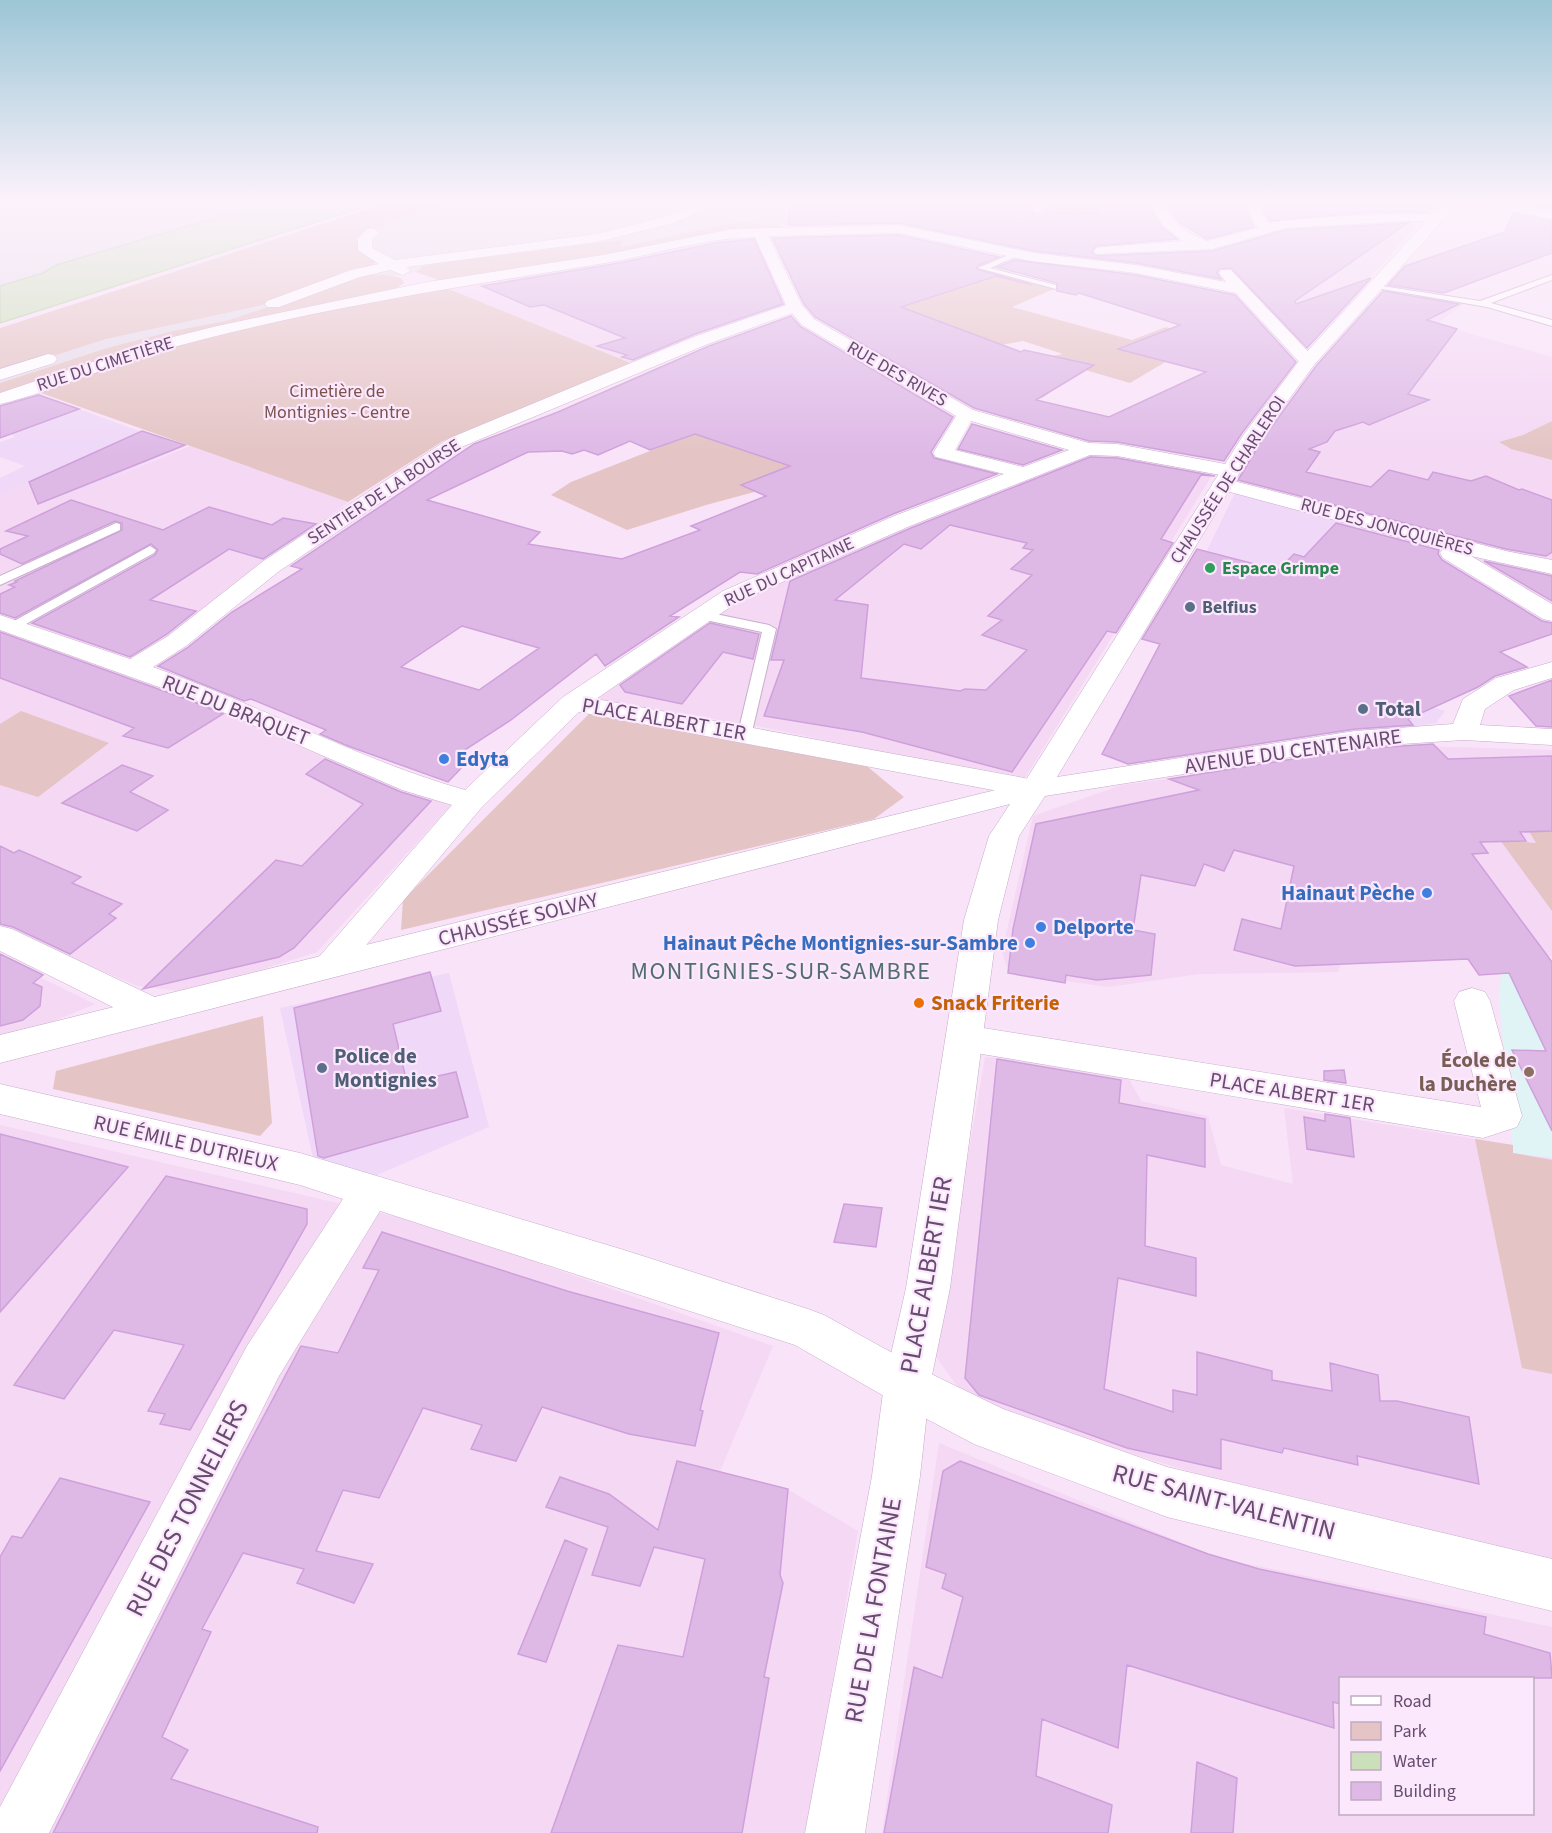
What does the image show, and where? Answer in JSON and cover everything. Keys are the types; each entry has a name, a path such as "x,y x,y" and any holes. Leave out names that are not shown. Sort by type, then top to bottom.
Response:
{"street":[{"path":"164,328 258,309 319,286"},
{"name":"RUE DU CIMETIÈRE","path":"0,399 155,346 436,286"},
{"name":"RUE DES RIVES","path":"785,286 795,307 808,322 966,414 1088,449"},
{"name":"RUE DU CIMETIÈRE","path":"1222,286 1240,289"},
{"path":"1237,286 1308,361"},
{"name":"CHAUSSÉE DE CHARLEROI","path":"1035,789 1251,438 1308,361 1375,287"},
{"name":"SENTIER DE LA BOURSE","path":"132,669 177,641 270,567 457,442 702,340 795,307"},
{"path":"0,375 68,353"},
{"path":"966,414 943,453 1023,473"},
{"name":"RUE DU CAPITAINE","path":"573,703 731,596 902,521 1088,449 1117,450 1227,478"},
{"name":"RUE DES JONCQUIÈRES","path":"1227,478 1430,538 1505,558 1552,567"},
{"path":"1430,538 1499,584 1552,614"},
{"name":"RUE DU BRAQUET","path":"6,624 204,694 412,784 471,801"},
{"path":"1464,732 1473,705 1505,684 1552,670"},
{"name":"PLACE ALBERT 1ER","path":"330,966 471,801 573,703 746,733 1035,789"},
{"name":"AVENUE DU CENTENAIRE","path":"1035,789 1355,739 1464,732 1552,737"},
{"name":"CHAUSSÉE SOLVAY","path":"0,1049 1035,789"},
{"name":"PLACE ALBERT IER","path":"370,1191 624,1269 808,1329 907,1385 928,1288 981,920 1004,836 1035,789"},
{"path":"0,938 152,1011"},
{"name":"PLACE ALBERT 1ER","path":"964,1038 1483,1123 1503,1116 1472,1001"},
{"name":"RUE ÉMILE DUTRIEUX","path":"0,1099 300,1170 370,1191"},
{"name":"RUE DES TONNELIERS","path":"18,1833 263,1361 370,1191"},
{"name":"RUE SAINT-VALENTIN","path":"907,1385 991,1428 1167,1492 1552,1586"},
{"name":"RUE DE LA FONTAINE","path":"835,1833 896,1476 907,1385"}],"lane":[{"path":"1048,286 1053,287"},
{"path":"1481,304 1531,286"},
{"path":"1375,287 1481,304 1552,323"},
{"path":"0,581 116,527"},
{"path":"6,624 150,550"},
{"path":"701,615 769,629 746,733"}],"shaded area":[{"path":"134,286 382,286 382,289 107,348 0,383 0,329"},
{"path":"784,286 795,306 633,364 444,287"},
{"path":"1245,286 1362,286 1312,342 1302,344 1289,335"},
{"path":"1389,290 1464,304 1437,324 1552,357 1552,421 1523,435 1499,442 1511,449 1552,460 1552,566 1234,481 1311,372"},
{"path":"35,393 183,447 85,489 40,477 0,495 0,478 25,466 0,457 0,442 15,437 9,433 0,418 0,405"},
{"path":"190,446 348,502 145,658 135,659 0,615 0,495 40,477 85,489"},
{"path":"1088,454 1133,456 1214,472 1023,781 762,727 595,700 687,633 771,578"},
{"path":"1236,491 1420,543 1377,595 1196,573"},
{"path":"1453,548 1552,569 1552,611"},
{"path":"0,625 214,705 454,802 317,952 190,992 138,986 0,928"},
{"path":"1395,694 1445,711 1436,723 1328,740 1326,722"},
{"path":"1420,746 1552,750 1552,956 1341,964 1338,972 1199,974 1109,987 1009,973 1002,952 1033,816 1122,785"},
{"path":"0,958 95,1004 32,1030 0,1037"},
{"name":"École de la Duchère","path":"1552,970 1552,1158 1513,1153 1499,999 1501,974"},
{"path":"449,973 489,1127 351,1186 315,1167 280,1008"},
{"path":"985,1057 1125,1072 1141,1101 1208,1116 1221,1165 1293,1184 1284,1108 1513,1145 1513,1153 1552,1158 1552,1572 1384,1531 970,1404 934,1354"},
{"path":"0,1125 428,1224 773,1346 720,1471 787,1489 858,1531 807,1833 0,1833"},
{"path":"939,1443 1219,1558 1552,1627 1552,1833 882,1833"}],"green space":[{"path":"132,286 317,286 267,304 106,339 0,373 0,328"},
{"path":"332,286 400,286 391,292 285,314 0,395 0,383 107,348 173,331 226,321"},
{"path":"908,286 1047,286 1056,288 1012,307 1132,340 1166,327 1204,339 1130,383 1082,369 1042,398 1006,388 1052,356 1063,354 1023,341 1001,345 870,295"},
{"name":"Cimetière de Montignies - Centre","path":"444,287 633,364 443,441 348,502 38,392 161,349 239,329"},
{"path":"729,420 821,454 758,491 627,530 551,495 571,482"},
{"path":"1552,421 1552,460 1511,449 1499,442 1523,435"},
{"path":"21,711 109,743 38,797 0,785 0,724"},
{"path":"589,714 868,767 904,797 874,819 401,930 403,900"},
{"path":"1527,828 1552,831 1552,911 1500,840 1536,843"},
{"path":"263,1016 272,1123 260,1136 53,1089 56,1071"},
{"path":"1475,1139 1513,1145 1513,1153 1552,1160 1552,1374 1522,1368"}],"water":[{"path":"2,286 117,286 0,323"}],"building":[{"path":"482,286 775,286 783,304 695,334 633,360 622,357 627,355 597,346 625,338 544,305 530,307"},
{"path":"795,286 967,286 901,307 1021,352 1024,350 1094,365 1036,400 1109,417 1206,372 1118,349 1180,325 1079,293 1076,295 1057,291 1057,286 1188,286 1235,295 1296,362 1242,433 1224,461 1117,442 1089,441 974,408 815,317 804,304"},
{"path":"1248,286 1317,286 1295,301 1296,304 1349,286 1364,286 1307,348"},
{"path":"1392,286 1464,286 1444,293"},
{"path":"1383,291 1459,304 1427,320 1457,329 1408,394 1429,400 1369,425 1363,422 1335,431 1327,442 1309,449 1320,452 1306,472 1371,487 1389,470 1428,480 1433,472 1471,481 1486,476 1519,490 1522,489 1552,500 1552,552 1546,556 1506,549 1238,480 1262,440 1316,366"},
{"path":"791,316 801,327 953,417 931,452 934,458 997,474 893,514 757,574 740,572 670,616 679,617 605,666 596,654 511,720 457,755 468,761 448,782 348,746 320,734 326,730 251,699 244,701 158,666 187,648 232,612 302,569 291,566 474,444 558,412 709,346","holes":["695,434 790,466 741,485 766,496 691,526 700,530 622,559 528,544 540,532 427,500 528,452 562,451 572,454 584,450 598,455 630,441 650,450","462,626 539,648 479,690 401,667"]},
{"path":"39,395 79,409 0,438 0,406"},
{"path":"972,424 1062,450 1023,465 958,449"},
{"path":"142,431 185,445 38,504 29,482"},
{"path":"1090,457 1117,458 1215,476 1201,475 1161,539 1173,543 1116,633 1107,631 1012,772 862,732 764,716 784,660 771,660 790,581 911,528","holes":["950,525 1027,543 1023,548 1033,550 1011,569 1032,575 988,616 1002,620 982,635 1027,650 986,690 965,689 960,691 861,678 868,605 835,600 904,544 921,549"]},
{"path":"71,500 163,530 209,507 272,525 283,518 316,524 263,559 229,549 150,600 196,611 167,634 130,657 32,623 155,555 158,550 151,544 15,618 0,613 0,594 15,587 9,585 122,530 122,523 115,521 22,564 0,554 0,549 28,536 6,531"},
{"path":"1336,523 1439,550 1438,554 1442,560 1542,621 1552,623 1552,634 1500,652 1527,667 1495,676 1478,687 1408,719 1413,725 1355,729 1128,764 1102,754 1160,644 1142,639 1197,549 1278,570 1294,554 1304,557"},
{"path":"1484,561 1552,576 1552,601"},
{"path":"710,623 759,634 753,659 723,652 682,704 625,692 620,685"},
{"path":"0,632 223,714 168,748 123,736 134,728 0,678"},
{"path":"1552,680 1552,727 1536,726 1509,696"},
{"path":"1433,744 1448,759 1552,756 1552,831 1520,832 1526,841 1480,842 1488,853 1472,854 1552,962 1552,1131 1512,1050 1546,1051 1509,973 1479,975 1468,959 1295,966 1234,950 1242,919 1281,929 1294,866 1234,850 1224,871 1204,864 1195,886 1141,875 1133,930 1155,934 1151,975 1097,980 1066,975 1065,983 1008,973 1013,929 1036,824 1199,790 1169,779 1355,749"},
{"path":"325,759 401,792 431,801 294,948 279,957 143,989 276,860 302,866 363,804 306,774"},
{"path":"122,765 153,776 130,792 168,810 137,831 62,803"},
{"path":"0,846 14,853 19,850 81,877 72,883 122,904 109,914 116,918 70,954 13,927 0,924"},
{"path":"0,954 43,975 33,983 42,987 40,1006 23,1020 0,1026"},
{"path":"430,972 441,1011 393,1024 407,1083 456,1072 468,1117 324,1158 318,1156 294,1008"},
{"path":"997,1059 1121,1080 1119,1103 1205,1119 1205,1167 1147,1155 1145,1246 1196,1258 1196,1296 1118,1278 1104,1389 1173,1412 1173,1390 1197,1395 1197,1352 1272,1371 1272,1380 1332,1391 1330,1363 1378,1375 1380,1401 1397,1401 1469,1417 1479,1484 1357,1456 1358,1465 1284,1448 1282,1453 1221,1439 1221,1469 1127,1448 979,1395 965,1378"},
{"path":"1344,1070 1346,1083 1324,1080 1324,1071"},
{"path":"1325,1114 1350,1118 1354,1157 1307,1149 1304,1117 1325,1121"},
{"path":"0,1134 128,1167 0,1312"},
{"path":"166,1176 307,1209 307,1224 190,1430 160,1424 165,1414 148,1411 184,1345 114,1330 64,1399 14,1385"},
{"path":"844,1204 882,1208 876,1247 834,1242"},
{"path":"382,1232 567,1291 719,1333 700,1410 703,1411 695,1446 629,1434 542,1407 516,1461 471,1449 482,1425 423,1408 379,1498 343,1490 316,1551 373,1564 354,1603 297,1583 304,1569 243,1553 202,1629 211,1632 162,1737 188,1750 171,1779 318,1827 317,1833 53,1833 239,1463 301,1346 338,1353 379,1270 363,1268"},
{"path":"677,1461 788,1489 780,1575 783,1583 764,1677 769,1678 742,1833 551,1833 618,1645 683,1657 705,1559 654,1547 640,1586 592,1575 608,1527 546,1507 560,1477 609,1494 658,1530"},
{"path":"960,1461 1208,1554 1259,1569 1486,1617 1484,1634 1550,1653 1552,1678 1339,1677 1339,1704 1333,1702 1334,1728 1127,1665 1118,1748 1042,1719 1036,1776 1112,1805 1108,1833 884,1833 914,1667 942,1678 963,1597 942,1588 946,1574 926,1567 943,1471"},
{"path":"60,1478 150,1502 0,1771 0,1557 12,1536 22,1538"},
{"path":"565,1540 587,1549 546,1662 518,1654"},
{"path":"1197,1762 1237,1778 1233,1833 1191,1833"}],"place":[{"name":"Espace Grimpe","path":"1210,568"},
{"name":"Belfius","path":"1190,607"},
{"name":"Total","path":"1363,709"},
{"name":"Edyta","path":"444,759"},
{"name":"Hainaut Pèche","path":"1427,893"},
{"name":"Delporte","path":"1041,927"},
{"name":"Hainaut Pêche Montignies-sur-Sambre","path":"1030,943"},
{"name":"Snack Friterie","path":"919,1003"},
{"name":"Police de Montignies","path":"322,1068"},
{"name":"École de la Duchère","path":"1529,1072"}],"district":[{"name":"MONTIGNIES-SUR-SAMBRE","path":"781,971"}]}
